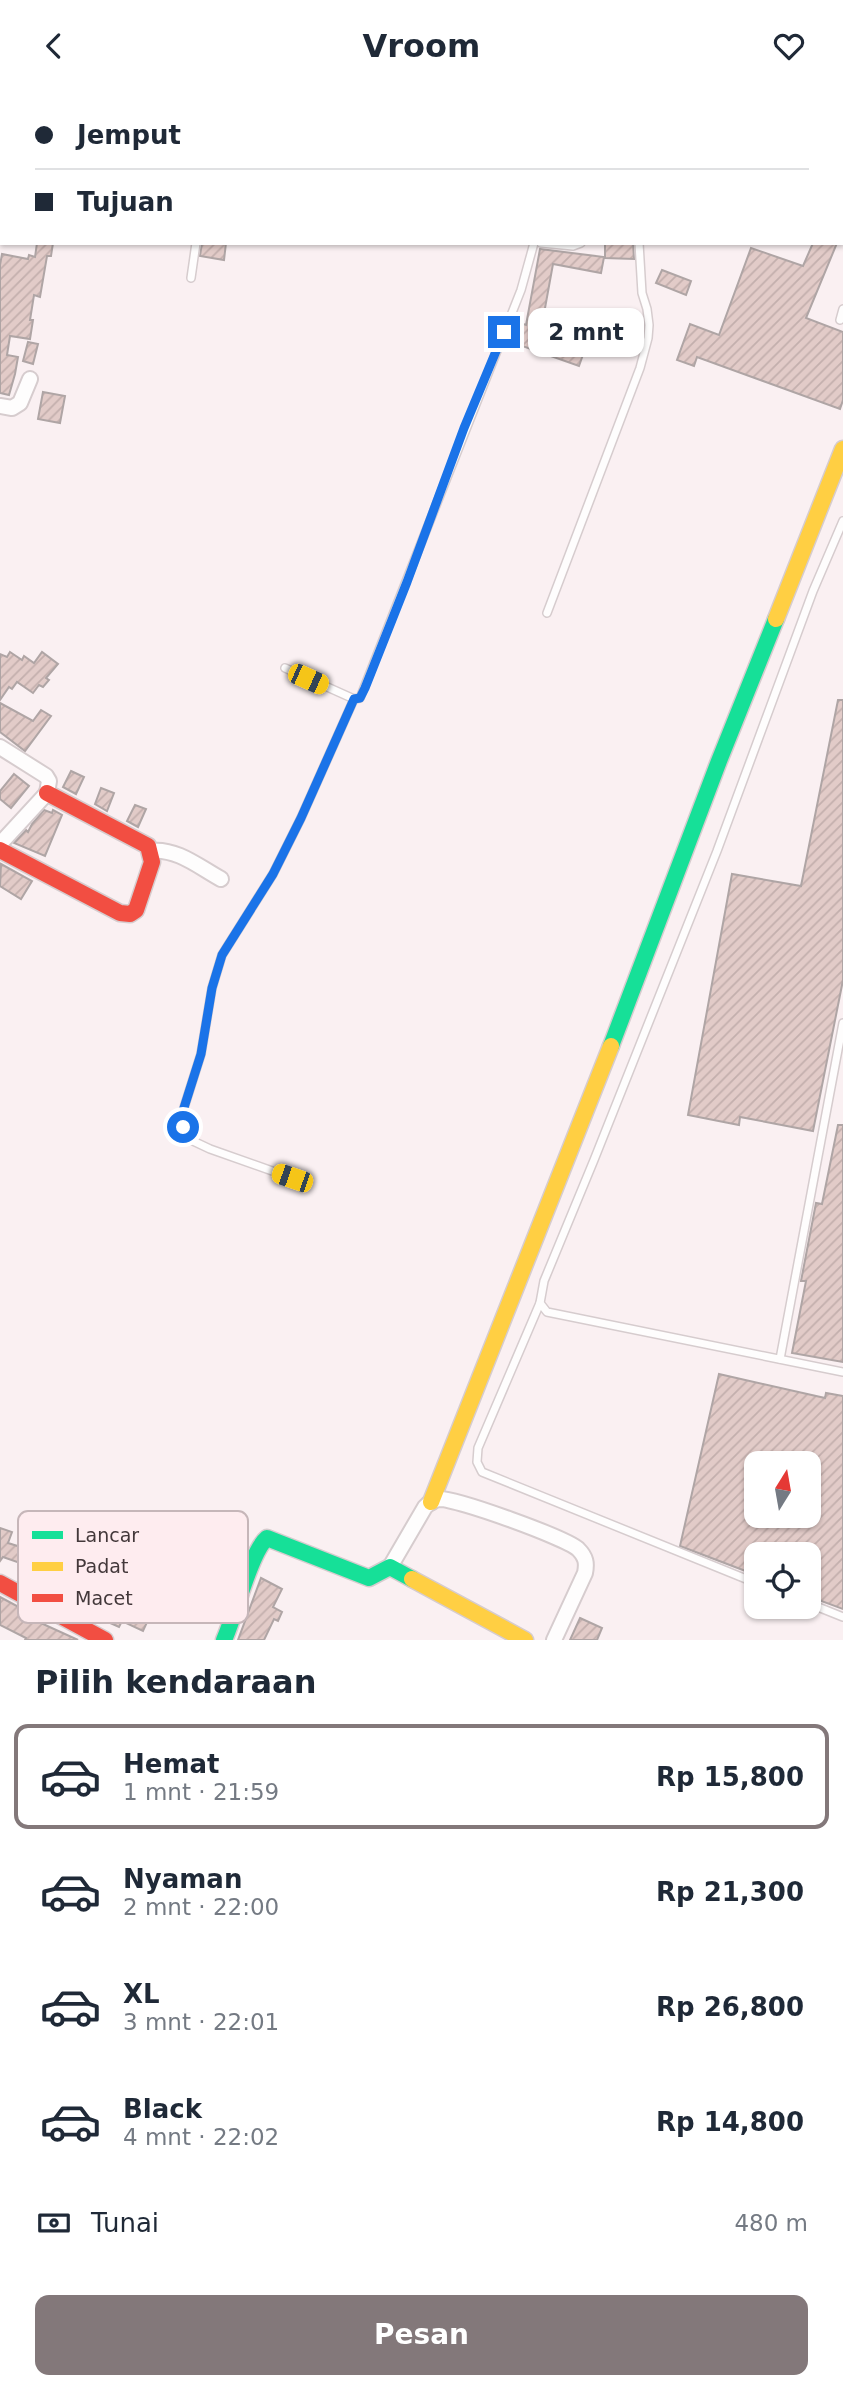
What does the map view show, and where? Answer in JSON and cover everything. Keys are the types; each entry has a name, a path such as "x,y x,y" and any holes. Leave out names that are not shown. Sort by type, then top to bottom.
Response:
{"street":[{"path":"0,406 12,408 20,403 30,379"},
{"path":"248,1576 256,1552 267,1538 356,1575 369,1578 377,1576 390,1567 431,1501 590,1103 719,761 843,449"},
{"path":"0,747 46,776 49,781 47,793 0,844"},
{"path":"0,850 125,915 136,910 152,862 151,851 144,843 47,793"},
{"path":"151,851 176,853 221,879"},
{"path":"431,1501 440,1499 461,1503 570,1543 579,1550 587,1564 585,1573 554,1640"},
{"path":"390,1567 525,1640"},
{"path":"0,1583 18,1593"},
{"path":"74,1623 105,1640"},
{"path":"224,1640 232,1623"}],"lane":[{"path":"191,278 197,245"},
{"path":"285,669 354,699 360,698 407,582 464,428 521,290 533,245"},
{"path":"547,613 640,368 648,338 647,309 639,274 639,245"},
{"path":"840,320 843,309"},
{"path":"744,1578 482,1472 477,1462 478,1448 540,1303 544,1281 696,903 813,591 843,521"},
{"path":"292,1178 210,1149 193,1140 183,1127 182,1114 201,1054 212,988 222,955 273,874 354,699"},
{"path":"780,1359 843,1023"},
{"path":"540,1303 547,1312 843,1372"},
{"path":"821,1608 843,1617"}],"building":[{"path":"37,245 53,245 51,256 47,256 40,297 34,295 30,339 10,336 7,355 18,357 9,395 0,393 2,254 28,259 29,255 35,257"},
{"path":"202,245 226,245 224,260 200,256"},
{"path":"605,245 633,245 634,259 605,258"},
{"path":"812,245 836,245 806,318 843,332 843,400 840,409 697,357 694,366 677,360 690,324 719,335 751,248 803,266"},
{"path":"540,249 604,257 601,273 553,264 541,330 586,346 579,366 508,341 515,321 526,325"},
{"path":"662,270 691,281 686,295 656,283"},
{"path":"28,342 38,344 33,364 23,361"},
{"path":"43,392 65,396 60,423 38,419"},
{"path":"10,652 22,660 24,656 34,663 42,652 58,664 46,678 49,680 43,687 39,685 33,693 17,682 12,689 9,687 0,700 0,654 7,657"},
{"path":"838,700 843,700 843,980 813,1131 740,1117 739,1125 688,1115 732,874 801,886"},
{"path":"0,703 33,721 41,710 51,716 25,751 0,732"},
{"path":"71,771 84,777 76,794 63,787"},
{"path":"14,774 29,786 11,808 0,799 0,791"},
{"path":"101,788 114,793 107,811 95,804"},
{"path":"135,805 146,809 138,827 127,821"},
{"path":"44,810 52,813 53,810 62,815 45,856 14,843 26,830 28,832"},
{"path":"1,864 32,881 21,899 0,886"},
{"path":"838,1125 843,1125 843,1362 792,1353 806,1281 801,1281 816,1203 822,1204"},
{"path":"719,1374 825,1398 826,1393 843,1396 843,1609 821,1601 821,1542 744,1542 744,1570 680,1546"},
{"path":"0,1528 12,1532 8,1543 18,1546 18,1562 3,1557 0,1561"},
{"path":"261,1578 282,1589 273,1607 282,1612 278,1621 274,1619 264,1640 238,1640 244,1623 248,1623 248,1613"},
{"path":"0,1597 18,1607 18,1623 44,1623 78,1640 25,1640 26,1638 0,1625"},
{"path":"580,1618 602,1628 597,1640 570,1640"},
{"path":"126,1623 147,1623 143,1631"}],"traffic: fast":[{"path":"611,1046 776,619"},
{"path":"248,1573 267,1538 369,1578 390,1567 412,1579"},
{"path":"224,1640 230,1623"}],"traffic: slow":[{"path":"776,619 843,449"},
{"path":"431,1502 611,1046"},
{"path":"412,1579 525,1640"}],"traffic: jam":[{"path":"0,850 120,913 130,914 136,910 152,862 148,846 47,793"},
{"path":"0,1583 18,1593"},
{"path":"74,1623 105,1640"}],"route":[{"path":"183,1127 182,1114 201,1054 212,988 222,955 273,874 354,699 360,698 365,688 464,428 504,332"}]}
